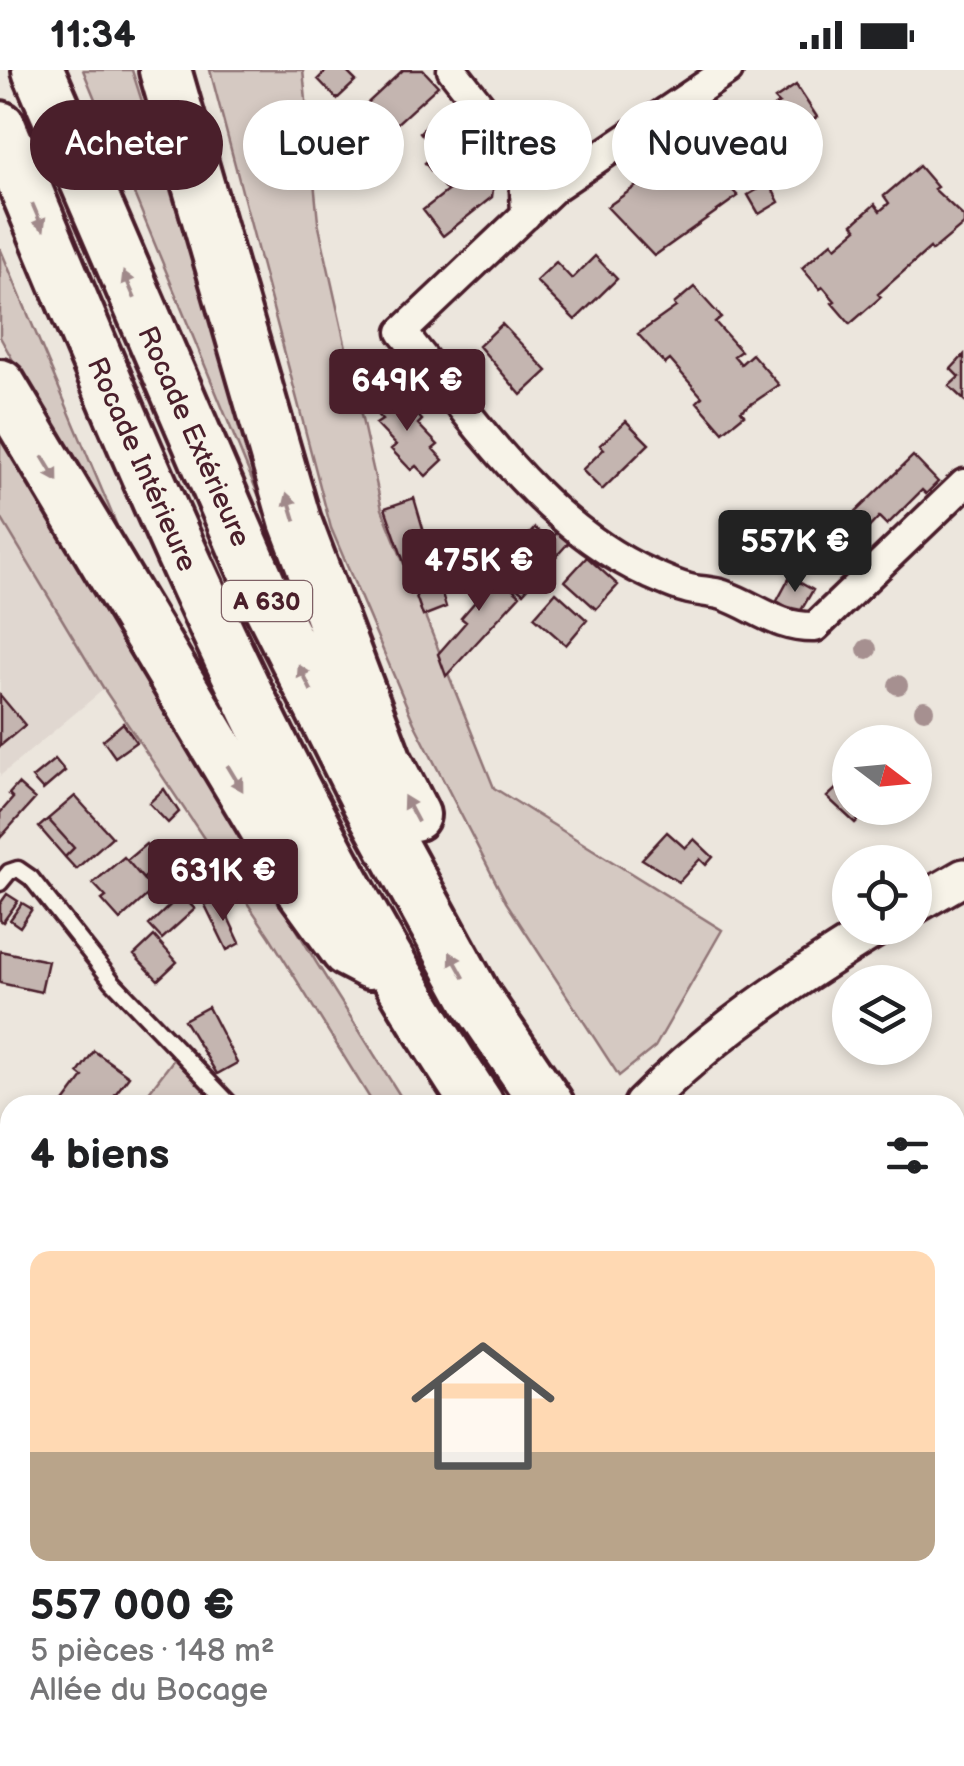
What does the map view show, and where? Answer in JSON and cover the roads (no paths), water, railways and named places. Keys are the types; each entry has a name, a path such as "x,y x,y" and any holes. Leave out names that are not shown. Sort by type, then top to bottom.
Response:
{"highway":[{"name":"Rocade Extérieure","path":"38,70 267,601 368,802 476,999 541,1095"},
{"path":"165,70 295,521 386,761 500,975 578,1095"},
{"name":"Rocade Intérieure","path":"0,128 171,532 291,788 398,978 472,1095"},
{"path":"0,385 302,889 347,951 398,978"}],"street":[{"path":"452,70 524,166 526,215"},
{"path":"728,70 555,187 402,332 518,474 560,517 602,548 648,573 686,588 722,594 794,627 815,627 964,484"},
{"path":"932,895 964,877"},
{"path":"653,1094 743,1018 852,945"}],"lane":[{"path":"0,884 8,872 18,869 30,878 112,981 220,1095"}]}
